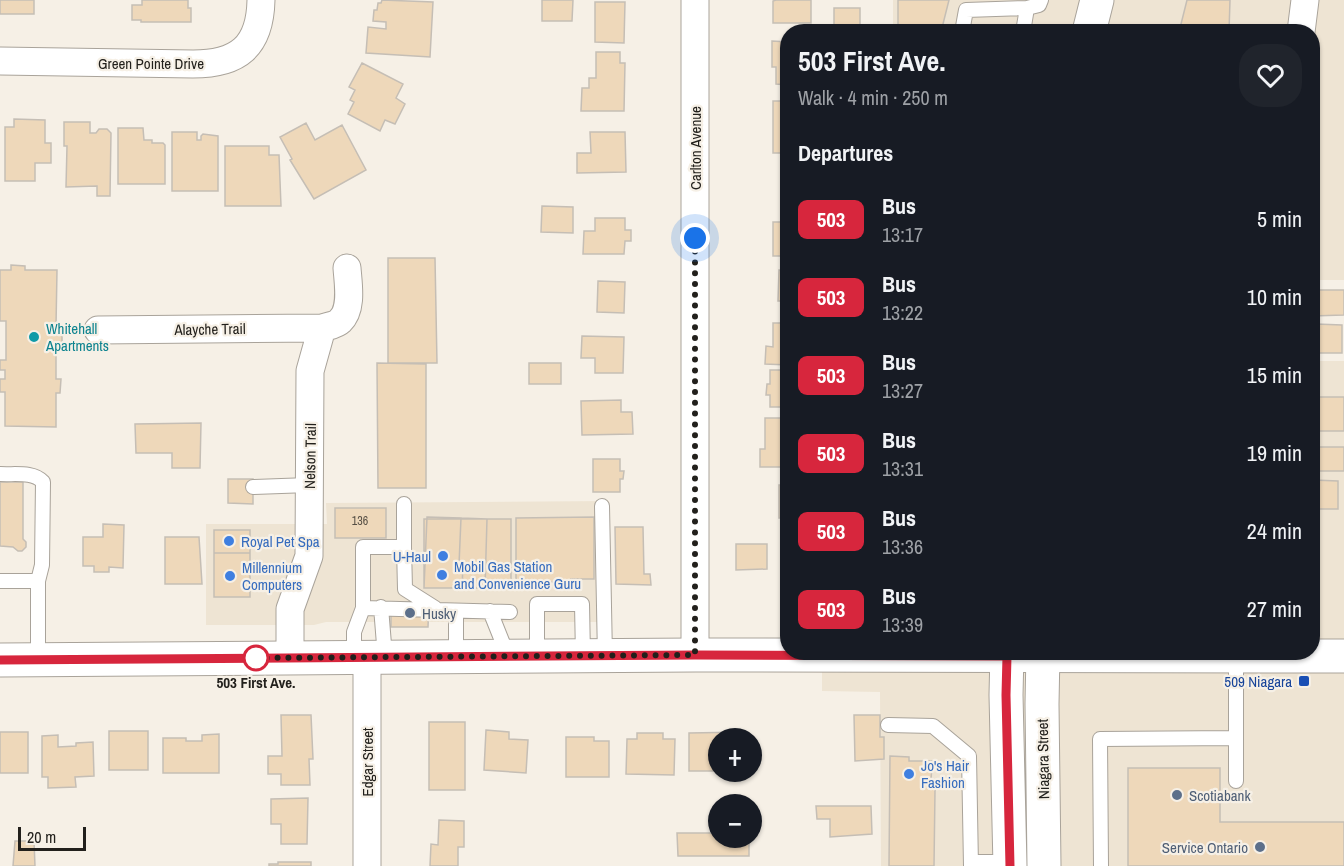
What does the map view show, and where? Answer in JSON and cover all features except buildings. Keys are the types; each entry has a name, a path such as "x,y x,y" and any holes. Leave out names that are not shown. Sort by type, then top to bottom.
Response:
{"street":[{"name":"Green Pointe Drive","path":"0,61 193,64 220,62 239,53 253,38 258,29 261,0"},
{"name":"Carlton Avenue","path":"695,0 695,655"},
{"path":"1091,24 1097,0"},
{"path":"1302,24 1305,0"},
{"path":"322,328 339,322 344,316 349,300 347,268"},
{"name":"Alayche Trail","path":"98,330 322,328"},
{"name":"Nelson Trail","path":"290,658 290,609 309,556 310,371 322,328"},
{"path":"0,660 780,655"},
{"path":"1320,656 1344,656"},
{"name":"Edgar Street","path":"367,866 369,658"},
{"path":"1007,660 1010,864"},
{"name":"Niagara Street","path":"1043,660 1044,866"}],"lane":[{"path":"963,24 966,10 1027,8 1039,4 1041,0"},
{"path":"1024,24 1027,8"},
{"path":"0,467 32,467 43,482 42,565 38,581 38,660"},
{"path":"0,474 38,477"},
{"path":"253,487 309,485"},
{"path":"404,504 405,589 443,611 510,612"},
{"path":"594,656 602,506"},
{"path":"369,658 354,632 363,608 363,547 404,546"},
{"path":"0,581 38,581"},
{"path":"523,657 537,604 582,604 594,656"},
{"path":"363,608 437,609"},
{"path":"369,658 381,608"},
{"path":"456,611 456,657"},
{"path":"490,611 523,657"},
{"path":"1236,781 1236,738 1246,660"},
{"path":"888,725 933,726 969,756 971,864 1010,864"},
{"path":"1101,866 1100,739 1236,738"}],"shaded area":[{"path":"893,0 1344,0 1344,280 1320,280 1320,24 893,24"},
{"path":"1320,361 1344,361 1344,866 881,866 880,692 822,691 822,660 1320,660"},
{"path":"609,501 612,622 326,622 314,625 206,625 206,524 327,524 326,503"}],"bus line":[{"name":"503","path":"0,660 780,655"},
{"name":"503","path":"1007,660 1010,866"}],"place":[{"name":"Whitehall Apartments","path":"34,337"},
{"name":"Royal Pet Spa","path":"229,541"},
{"name":"U-Haul","path":"443,556"},
{"name":"Mobil Gas Station and Convenience Guru","path":"442,575"},
{"name":"Millennium Computers","path":"230,576"},
{"name":"Husky","path":"410,613"},
{"name":"503 First Ave.","path":"256,658"},
{"name":"509 Niagara","path":"1304,681"},
{"name":"Jo's Hair Fashion","path":"909,774"},
{"name":"Scotiabank","path":"1177,795"},
{"name":"Service Ontario","path":"1260,847"}],"route":[{"path":"256,658 695,655 695,238"}]}
